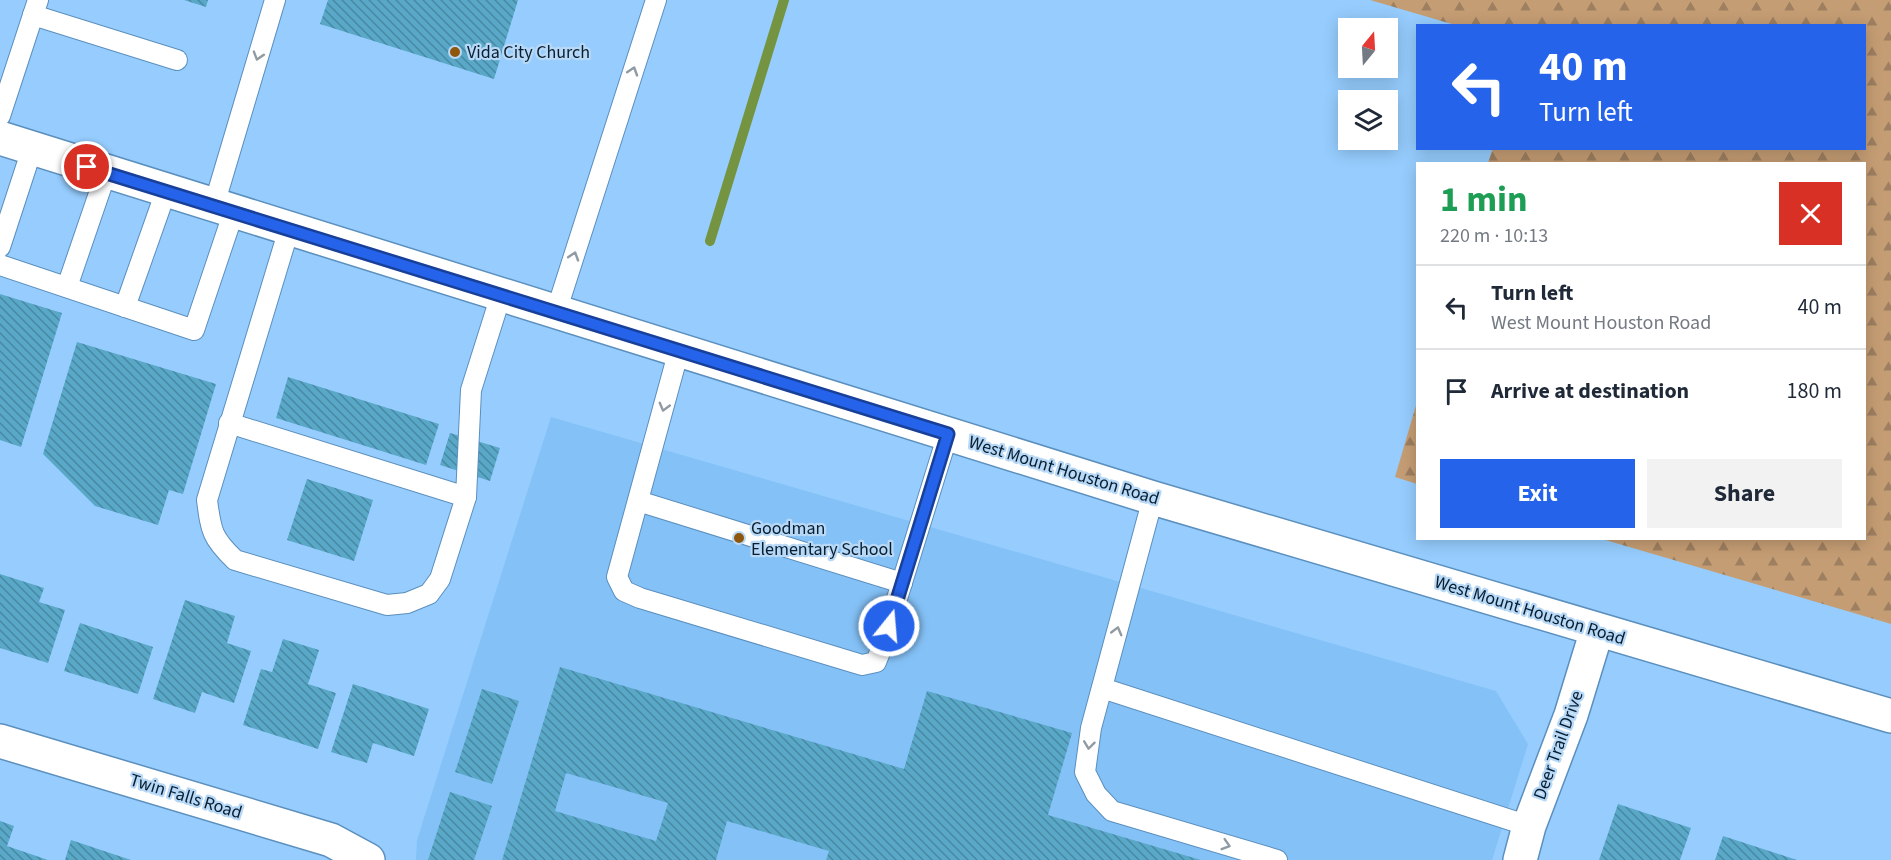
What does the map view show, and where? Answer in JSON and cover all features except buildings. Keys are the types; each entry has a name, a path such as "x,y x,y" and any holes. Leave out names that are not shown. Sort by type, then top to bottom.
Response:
{"main road":[{"name":"West Mount Houston Road","path":"0,138 106,173 1154,498 1891,716"},
{"name":"Deer Trail Drive","path":"1520,860 1529,826 1571,715 1597,630"},
{"name":"Twin Falls Road","path":"0,741 331,840 368,860"}],"lane":[{"path":"0,265 194,330 274,0"},
{"path":"556,312 656,0"},
{"path":"0,116 36,7 177,60"},
{"path":"0,248 32,149"},
{"path":"67,288 106,173"},
{"path":"125,307 166,191"},
{"path":"289,229 207,500 210,527 218,544 235,560 387,605 407,603 429,594 440,579 466,497 471,390 501,295"},
{"path":"679,350 617,577 624,591 640,598 862,665 876,662 948,434"},
{"path":"229,423 466,497"},
{"path":"1154,498 1091,728 1085,772 1096,794 1112,812 1277,860"},
{"path":"638,501 902,583"},
{"path":"1102,688 1529,826"}],"shaded area":[{"name":"Goodman Elementary School","path":"551,417 1496,691 1528,744 1492,860 416,860 417,840"}],"green space":[{"path":"1370,0 1891,0 1891,624 1605,540 1866,540 1866,162 1488,162 1492,150 1866,150 1866,24 1452,24"},
{"path":"1416,405 1416,484 1395,477"}],"waterway":[{"path":"710,241 784,0"}],"place":[{"name":"Vida City Church","path":"455,52"},
{"name":"Goodman Elementary School","path":"739,538"}],"route":[{"path":"87,167 948,434 889,626"}]}
